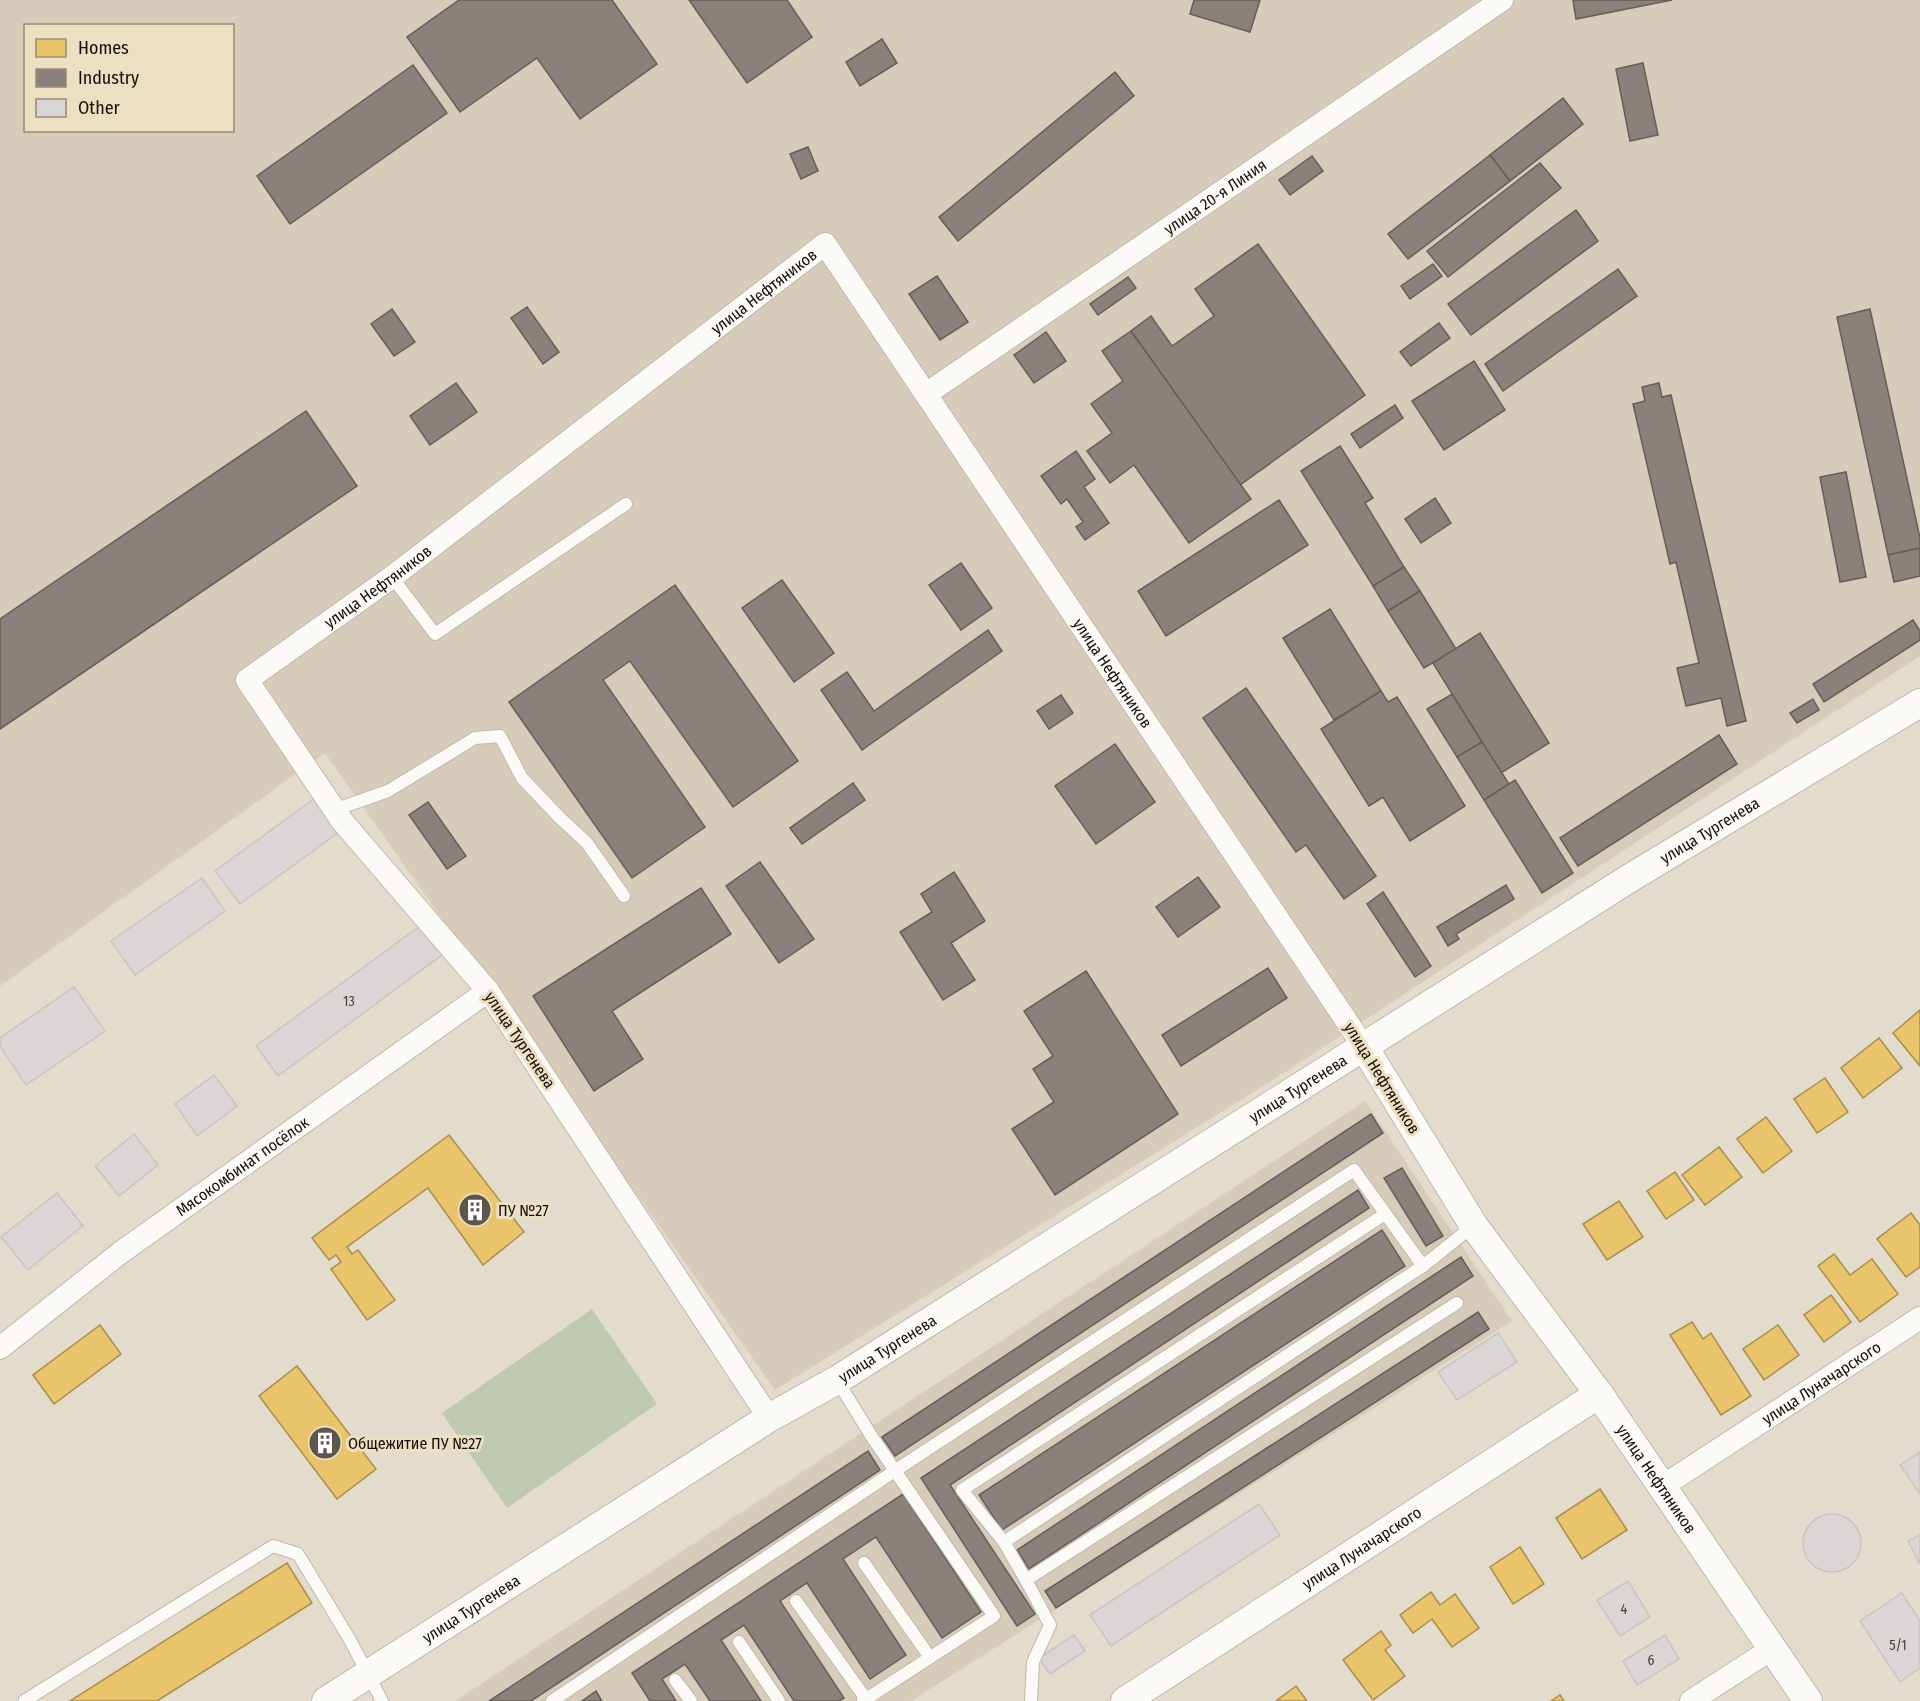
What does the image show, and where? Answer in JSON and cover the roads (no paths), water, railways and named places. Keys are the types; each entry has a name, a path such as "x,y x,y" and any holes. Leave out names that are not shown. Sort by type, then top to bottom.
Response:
{"street":[{"name":"улица 20-я Линия","path":"926,394 1502,0"},
{"name":"улица Нефтяников","path":"247,680 392,578 825,244 1364,1047 1474,1226 1599,1394 1808,1701"},
{"name":"улица Тургенева","path":"247,680 342,821 488,991 769,1418"},
{"name":"улица Тургенева","path":"326,1701 769,1418 837,1380 1630,878 1920,703"},
{"name":"Мясокомбинат посёлок","path":"0,1348 120,1252 488,991"},
{"name":"улица Луначарского","path":"1663,1486 1920,1318"},
{"name":"улица Луначарского","path":"1125,1701 1599,1394"},
{"path":"1691,1701 1773,1648"}],"lane":[{"path":"392,578 435,634 626,504"},
{"path":"334,810 388,791 475,738 500,736 522,778 587,843 624,896"},
{"path":"552,1701 896,1470 1354,1170 1423,1266"},
{"path":"1031,1701 1033,1662 1050,1624 1004,1542 962,1490 1385,1214"},
{"path":"1004,1542 1423,1266 1474,1226"},
{"path":"1026,1580 1457,1303"},
{"path":"796,1601 865,1700 929,1656 994,1616 872,1437 837,1380"},
{"path":"24,1701 273,1546 298,1554 369,1674 382,1701"},
{"path":"864,1563 929,1656"},
{"path":"739,1642 779,1701"},
{"path":"675,1680 691,1701"}],"place":[{"name":"ПУ №27","path":"475,1210"},
{"name":"Общежитие ПУ №27","path":"325,1443"}]}
